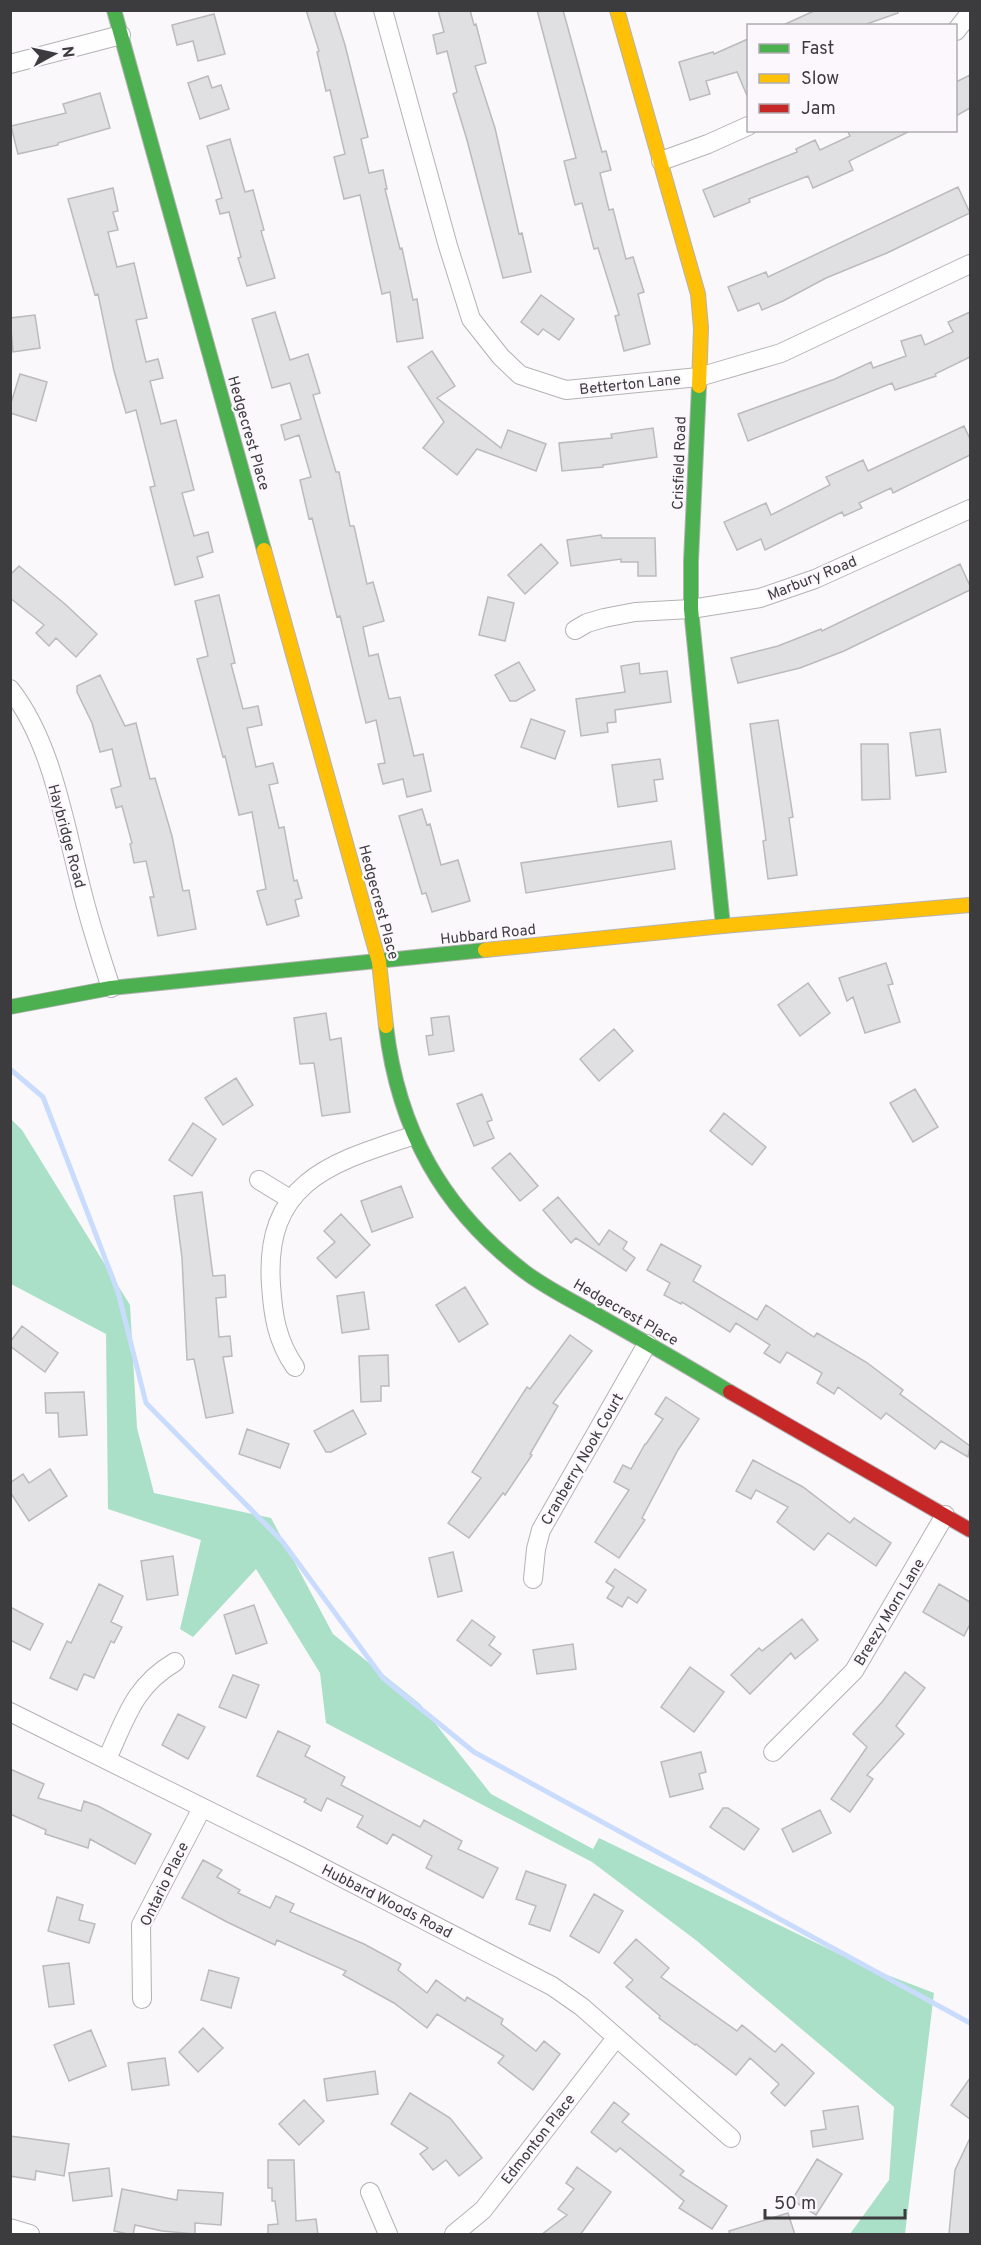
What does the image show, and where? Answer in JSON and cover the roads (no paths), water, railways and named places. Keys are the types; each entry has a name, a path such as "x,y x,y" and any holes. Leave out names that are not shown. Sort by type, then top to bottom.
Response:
{"street":[{"name":"Hedgecrest Place","path":"114,10 379,962 391,1062 399,1098 412,1136 439,1183 474,1229 526,1274 970,1530"},
{"name":"Betterton Lane","path":"383,10 448,246 471,319 501,357 520,375 566,390 699,377 781,353 970,264"},
{"name":"Crisfield Road","path":"617,10 698,294 701,328 691,609 723,926"},
{"path":"957,30 970,13"},
{"path":"10,64 122,35"},
{"path":"661,161 747,126"},
{"name":"Marbury Road","path":"575,630 587,623 625,614 691,609 760,598 815,579 970,509"},
{"name":"Haybridge Road","path":"10,689 36,732 49,767 84,900 111,988"},
{"name":"Hubbard Road","path":"10,1007 111,988 723,926 970,905"},
{"path":"295,1367 280,1341 275,1326 270,1278 271,1255 280,1218 290,1199 303,1185 335,1164 357,1154 412,1136"},
{"path":"259,1180 290,1199"},
{"name":"Cranberry Nook Court","path":"533,1579 536,1549 541,1530 647,1344"},
{"name":"Breezy Morn Lane","path":"773,1752 854,1671 945,1515"},
{"path":"108,1759 134,1701 159,1671 175,1662"},
{"name":"Hubbard Woods Road","path":"10,1712 309,1860 552,1986 582,2007 731,2138"},
{"name":"Ontario Place","path":"142,1999 141,1925 202,1808"},
{"name":"Edmonton Place","path":"454,2235 483,2210 616,2038"},
{"path":"370,2192 388,2235"},
{"path":"10,2228 30,2235"}],"waterway":[{"path":"10,1069 43,1097 118,1292 146,1403 282,1541 383,1678 474,1752 970,2023"}]}
